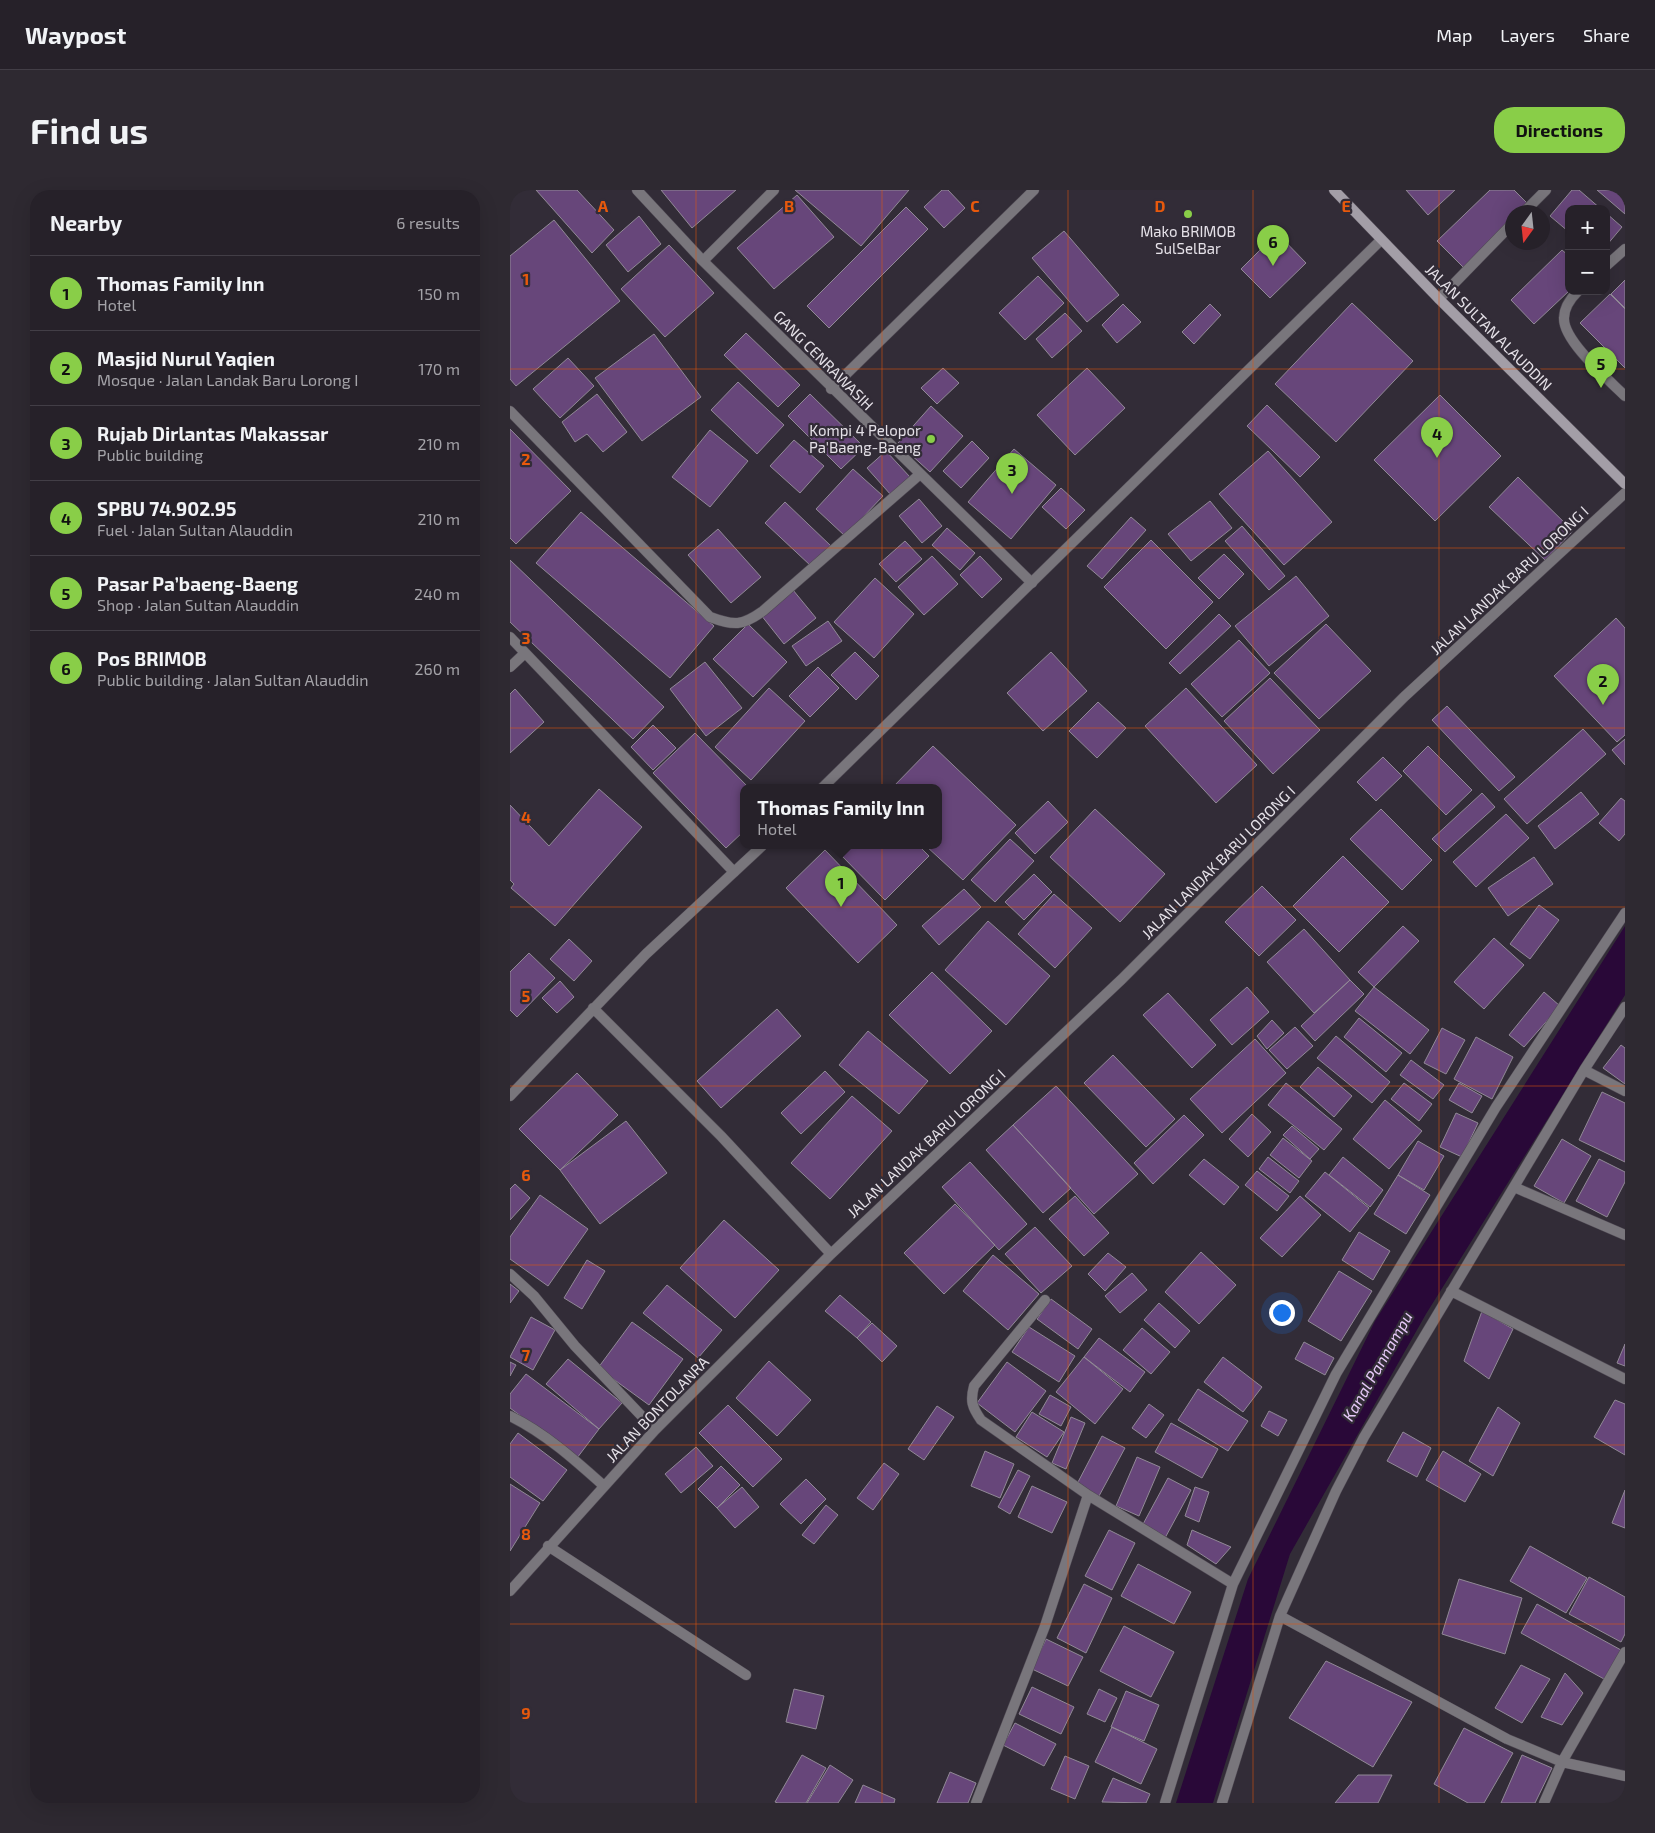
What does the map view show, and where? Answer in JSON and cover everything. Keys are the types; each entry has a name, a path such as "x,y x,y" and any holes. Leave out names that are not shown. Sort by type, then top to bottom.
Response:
{"main road":[{"name":"JALAN SULTAN ALAUDDIN","path":"1334,190 1439,299 1625,484"}],"street":[{"name":"GANG CENRAWASIH","path":"637,190 703,262 919,475 1032,583"},
{"path":"703,262 774,190"},
{"path":"831,389 1034,190"},
{"path":"1531,205 1546,190"},
{"path":"1439,299 1505,231"},
{"path":"826,784 1381,240"},
{"path":"1610,262 1625,249"},
{"path":"1575,295 1566,307 1564,319 1567,331 1585,354 1625,396"},
{"path":"510,411 710,617 727,624 747,623 919,475"},
{"name":"JALAN LANDAK BARU LORONG I","path":"832,1254 1122,979 1404,697 1625,493"},
{"path":"510,637 734,872"},
{"path":"510,667 525,653"},
{"path":"510,1096 646,954 759,849"},
{"path":"1165,1803 1233,1584 1336,1374 1496,1107 1625,913"},
{"path":"593,1008 721,1136 832,1254"},
{"path":"1222,1803 1280,1616 1336,1491 1364,1437 1451,1291 1584,1070 1625,1008"},
{"path":"1584,1070 1625,1091"},
{"path":"1514,1187 1625,1235"},
{"name":"JALAN BONTOLANRA","path":"511,1586 655,1430 832,1254"},
{"path":"510,1274 534,1296 574,1346 655,1430"},
{"path":"1451,1291 1625,1379"},
{"path":"1045,1300 974,1386 970,1400 981,1420 1088,1495 1233,1584"},
{"path":"510,1416 524,1423 573,1458 604,1486"},
{"path":"976,1803 1045,1626 1088,1495"},
{"path":"548,1546 746,1675"},
{"path":"1280,1616 1507,1739 1562,1762 1625,1776"},
{"path":"1544,1803 1562,1762 1625,1652"}],"water":[{"name":"Kanal Pannampu","path":"1625,926 1625,995 1426,1314 1290,1554 1213,1803 1176,1803 1248,1579 1375,1321"}],"building":[{"path":"536,190 577,190 614,230 592,253"},
{"path":"661,190 736,190 692,228"},
{"path":"795,190 909,190 861,246"},
{"path":"942,190 948,190 965,208 944,228 924,207"},
{"path":"1406,190 1455,190 1428,215"},
{"path":"1490,190 1514,190 1527,203 1525,205 1505,205 1505,225 1463,267 1437,241"},
{"path":"1572,190 1579,190 1596,205 1565,205 1565,229 1550,216"},
{"path":"1597,190 1625,190 1625,214"},
{"path":"797,195 834,237 774,289 737,248"},
{"path":"906,207 928,229 829,328 807,306"},
{"path":"639,216 661,244 628,272 606,245"},
{"path":"1610,216 1622,227 1610,241"},
{"path":"554,220 620,301 516,386 510,379 510,256"},
{"path":"1064,231 1119,295 1087,322 1032,258"},
{"path":"1277,233 1306,263 1270,298 1241,269"},
{"path":"669,245 714,293 665,337 621,289"},
{"path":"1562,250 1565,253 1565,295 1534,324 1511,300"},
{"path":"1038,276 1064,303 1025,340 999,313"},
{"path":"1625,280 1625,308 1611,294"},
{"path":"1610,294 1625,309 1625,368 1580,323"},
{"path":"1352,303 1413,361 1336,442 1275,384"},
{"path":"1123,304 1141,322 1117,343 1102,325"},
{"path":"1210,304 1221,315 1194,344 1182,332"},
{"path":"1065,313 1082,331 1052,358 1036,339"},
{"path":"746,333 800,385 778,407 724,355"},
{"path":"654,334 701,397 642,441 595,378"},
{"path":"568,358 594,386 560,418 533,389"},
{"path":"943,368 959,383 937,404 921,388"},
{"path":"1087,368 1125,408 1075,455 1037,415"},
{"path":"738,382 784,425 757,454 711,410"},
{"path":"597,394 627,432 603,452 587,434 575,442 562,422"},
{"path":"810,394 864,447 841,469 788,416"},
{"path":"1440,395 1501,456 1435,521 1374,460"},
{"path":"1267,405 1320,457 1300,477 1247,426"},
{"name":"Kompi 4 Pelopor Pa'Baeng-Baeng","path":"931,406 963,436 930,472 898,443"},
{"path":"510,429 571,491 516,544 510,538"},
{"path":"710,430 748,461 710,507 672,477"},
{"path":"794,440 824,466 800,493 770,466"},
{"path":"972,441 989,458 961,488 943,471"},
{"path":"1014,449 1056,485 1011,539 968,502"},
{"path":"886,451 910,477 891,495 867,468"},
{"path":"1268,451 1332,522 1284,565 1219,494"},
{"path":"853,469 883,496 845,536 816,509"},
{"path":"1518,477 1573,531 1545,560 1489,507"},
{"path":"1061,488 1085,510 1066,529 1042,507"},
{"path":"919,499 942,526 922,543 899,516"},
{"path":"1210,501 1232,528 1191,561 1168,534"},
{"path":"785,502 831,546 811,566 765,523"},
{"path":"581,512 714,626 670,678 536,563"},
{"path":"1131,517 1146,530 1102,579 1087,566"},
{"path":"1242,526 1285,576 1269,590 1225,541"},
{"path":"947,528 975,553 960,570 932,545"},
{"path":"718,529 761,577 731,603 688,555"},
{"path":"1151,540 1213,602 1166,649 1104,587"},
{"path":"905,541 922,559 896,582 879,564"},
{"path":"1224,554 1244,574 1219,599 1198,578"},
{"path":"932,556 958,584 924,615 898,587"},
{"path":"980,556 1002,579 982,598 960,575"},
{"path":"510,560 664,707 633,739 510,622"},
{"path":"1296,576 1329,616 1269,666 1235,626"},
{"path":"875,578 914,614 874,658 834,622"},
{"path":"793,590 816,618 784,644 761,615"},
{"path":"1219,614 1231,626 1180,674 1169,663"},
{"path":"1616,618 1625,628 1625,735 1617,742 1554,676"},
{"path":"828,621 842,641 806,666 792,646"},
{"path":"748,624 787,662 753,697 713,659"},
{"path":"1326,624 1371,671 1319,719 1274,673"},
{"path":"1239,640 1270,673 1222,717 1191,684"},
{"path":"855,652 879,676 856,700 831,675"},
{"path":"1051,652 1087,691 1043,731 1007,693"},
{"path":"705,662 742,708 706,736 670,689"},
{"path":"818,667 839,688 810,717 789,696"},
{"path":"1270,678 1320,730 1273,774 1224,721"},
{"path":"769,688 805,721 751,780 715,747"},
{"path":"1186,688 1257,765 1216,803 1145,726"},
{"path":"515,689 544,722 510,753 510,694"},
{"path":"1098,702 1126,728 1097,758 1069,731"},
{"path":"1447,706 1515,777 1499,791 1432,720"},
{"path":"653,725 676,748 653,770 631,747"},
{"path":"1583,729 1606,754 1527,824 1504,799"},
{"path":"695,733 745,784 740,784 740,835 726,848 653,773"},
{"path":"1625,739 1625,765 1612,750"},
{"path":"933,746 1016,825 963,880 929,849 942,849 942,784 896,784"},
{"path":"1428,746 1472,790 1446,815 1403,771"},
{"path":"1383,757 1402,776 1376,801 1357,782"},
{"path":"599,789 642,827 555,926 511,888 514,884 510,880 510,805 549,846"},
{"path":"1581,792 1599,814 1555,849 1538,826"},
{"path":"1482,793 1495,807 1445,852 1432,839"},
{"path":"1621,798 1625,801 1625,834 1619,841 1599,823"},
{"path":"1048,801 1068,822 1035,854 1015,833"},
{"path":"1095,809 1165,874 1120,922 1050,857"},
{"path":"1381,809 1432,860 1402,890 1350,839"},
{"path":"1506,814 1529,838 1476,887 1453,862"},
{"path":"1010,839 1034,861 995,902 971,880"},
{"path":"846,849 922,849 929,856 885,900 840,854"},
{"path":"825,850 897,925 858,963 786,888"},
{"path":"1343,856 1389,902 1339,952 1293,906"},
{"path":"1534,857 1553,884 1508,916 1488,888"},
{"path":"1034,874 1052,892 1024,920 1005,902"},
{"path":"1262,886 1296,920 1259,956 1225,922"},
{"path":"964,889 981,907 939,945 922,926"},
{"path":"1054,894 1092,928 1055,968 1018,934"},
{"path":"1539,905 1559,920 1530,959 1510,944"},
{"path":"988,921 1050,976 1006,1025 945,970"},
{"path":"1403,926 1419,941 1374,987 1358,972"},
{"path":"1304,929 1350,980 1314,1013 1267,962"},
{"path":"1494,938 1524,965 1484,1009 1454,982"},
{"path":"569,939 592,961 574,981 550,959"},
{"path":"529,953 555,978 517,1017 510,1010 510,972"},
{"path":"932,972 992,1031 950,1074 889,1015"},
{"path":"1350,980 1364,994 1315,1041 1301,1026"},
{"path":"560,981 574,997 557,1013 542,998"},
{"path":"1247,987 1269,1012 1232,1045 1210,1020"},
{"path":"1374,987 1429,1030 1410,1054 1355,1011"},
{"path":"1544,992 1560,1006 1524,1047 1509,1035"},
{"path":"1168,993 1216,1045 1192,1068 1143,1015"},
{"path":"777,1009 801,1036 721,1108 697,1081"},
{"path":"1359,1018 1402,1053 1386,1072 1344,1037"},
{"path":"1272,1020 1284,1033 1267,1049 1257,1036"},
{"path":"1295,1027 1313,1046 1287,1069 1269,1050"},
{"path":"1442,1028 1465,1040 1446,1074 1424,1063"},
{"path":"868,1031 928,1081 899,1114 839,1065"},
{"path":"1336,1036 1390,1082 1372,1103 1317,1058"},
{"path":"1476,1037 1513,1057 1492,1099 1454,1079"},
{"path":"1255,1039 1286,1073 1222,1133 1190,1099"},
{"path":"1621,1045 1625,1048 1625,1084 1603,1068"},
{"path":"1113,1055 1175,1119 1146,1147 1084,1083"},
{"path":"1411,1060 1444,1085 1433,1099 1400,1075"},
{"path":"1318,1067 1352,1096 1334,1117 1300,1087"},
{"path":"825,1071 845,1092 801,1134 781,1113"},
{"path":"577,1073 618,1115 560,1170 519,1129"},
{"path":"1286,1083 1342,1129 1324,1150 1268,1105"},
{"path":"1404,1083 1432,1104 1419,1121 1391,1099"},
{"path":"1459,1083 1482,1096 1472,1113 1449,1100"},
{"path":"1056,1086 1138,1174 1094,1214 1013,1125"},
{"path":"1602,1092 1625,1103 1625,1162 1579,1140"},
{"path":"852,1096 892,1131 830,1199 791,1163"},
{"path":"1385,1100 1422,1131 1389,1169 1353,1139"},
{"path":"1456,1113 1478,1123 1462,1157 1440,1147"},
{"path":"1252,1114 1271,1132 1248,1157 1229,1139"},
{"path":"1184,1115 1204,1135 1153,1184 1134,1163"},
{"path":"626,1121 667,1173 600,1224 560,1170"},
{"path":"1013,1125 1071,1188 1043,1213 986,1150"},
{"path":"1292,1126 1319,1149 1310,1159 1283,1135"},
{"path":"1283,1138 1312,1161 1299,1178 1270,1155"},
{"path":"1562,1139 1591,1156 1564,1203 1534,1186"},
{"path":"1418,1141 1444,1156 1424,1190 1398,1175"},
{"path":"1268,1157 1299,1181 1290,1193 1259,1169"},
{"path":"1343,1157 1383,1190 1370,1207 1329,1175"},
{"path":"1204,1159 1239,1187 1224,1205 1189,1175"},
{"path":"1599,1159 1625,1172 1625,1182 1607,1217 1576,1201"},
{"path":"970,1162 1027,1224 999,1250 942,1187"},
{"path":"1257,1171 1289,1196 1277,1211 1245,1185"},
{"path":"1325,1172 1369,1208 1350,1232 1305,1196"},
{"path":"1398,1175 1430,1195 1406,1234 1374,1214"},
{"path":"515,1184 530,1198 510,1220 510,1189"},
{"path":"540,1195 588,1229 548,1286 510,1259 510,1237"},
{"path":"1075,1196 1109,1233 1084,1256 1049,1219"},
{"path":"1300,1196 1321,1215 1282,1257 1260,1238"},
{"path":"955,1204 995,1245 944,1294 904,1253"},
{"path":"724,1220 779,1270 735,1318 680,1268"},
{"path":"1035,1227 1072,1266 1041,1293 1005,1254"},
{"path":"1359,1232 1390,1251 1373,1280 1342,1260"},
{"path":"1201,1252 1236,1285 1199,1324 1165,1292"},
{"path":"1108,1253 1126,1267 1105,1291 1088,1274"},
{"path":"993,1255 1039,1294 1008,1330 963,1291"},
{"path":"587,1260 605,1271 582,1309 564,1298"},
{"path":"1339,1271 1372,1291 1341,1341 1308,1321"},
{"path":"1132,1273 1147,1290 1120,1313 1105,1296"},
{"path":"510,1284 519,1291 510,1303"},
{"path":"667,1285 722,1330 698,1358 643,1313"},
{"path":"840,1295 871,1322 857,1338 825,1311"},
{"path":"1051,1299 1092,1329 1078,1349 1037,1319"},
{"path":"1159,1303 1190,1331 1175,1348 1144,1320"},
{"path":"1482,1311 1513,1329 1489,1379 1464,1361"},
{"path":"531,1317 555,1330 533,1370 510,1357"},
{"path":"632,1322 683,1359 649,1405 598,1368"},
{"path":"872,1323 897,1346 882,1362 857,1338"},
{"path":"1029,1327 1075,1356 1059,1382 1012,1352"},
{"path":"1142,1328 1170,1352 1151,1374 1123,1350"},
{"path":"1099,1338 1145,1372 1130,1392 1084,1357"},
{"path":"1304,1342 1334,1358 1325,1375 1295,1359"},
{"path":"1625,1344 1625,1366 1617,1363"},
{"path":"1084,1357 1123,1389 1095,1424 1056,1392"},
{"path":"1223,1357 1262,1387 1243,1412 1204,1382"},
{"path":"568,1359 622,1403 599,1429 546,1384"},
{"path":"769,1361 811,1400 777,1436 736,1398"},
{"path":"510,1362 516,1365 510,1376"},
{"path":"1007,1362 1046,1391 1015,1432 977,1403"},
{"path":"526,1374 599,1429 577,1458 510,1408 510,1394"},
{"path":"1198,1389 1248,1421 1228,1451 1178,1420"},
{"path":"1050,1395 1071,1407 1061,1426 1039,1414"},
{"path":"1615,1400 1625,1404 1625,1455 1594,1437"},
{"path":"1149,1404 1164,1415 1146,1438 1132,1428"},
{"path":"728,1405 782,1459 753,1487 699,1433"},
{"path":"937,1406 954,1417 924,1460 908,1449"},
{"path":"1498,1407 1520,1423 1493,1476 1469,1461"},
{"path":"1269,1411 1287,1420 1278,1436 1261,1426"},
{"path":"1032,1412 1064,1432 1047,1457 1016,1437"},
{"path":"1071,1417 1085,1423 1066,1469 1052,1463"},
{"path":"1171,1423 1218,1449 1202,1478 1155,1452"},
{"path":"1403,1432 1431,1448 1417,1477 1387,1461"},
{"path":"518,1433 567,1470 543,1501 510,1477 510,1444"},
{"path":"1102,1436 1125,1448 1099,1496 1077,1484"},
{"path":"696,1447 713,1466 681,1493 665,1474"},
{"path":"985,1451 1014,1464 1000,1498 971,1486"},
{"path":"1443,1451 1481,1474 1465,1502 1426,1480"},
{"path":"1137,1457 1160,1467 1139,1516 1116,1506"},
{"path":"884,1463 899,1474 873,1510 857,1498"},
{"path":"721,1466 740,1485 717,1508 698,1489"},
{"path":"1018,1470 1030,1476 1010,1514 998,1507"},
{"path":"1168,1478 1191,1490 1165,1538 1142,1526"},
{"path":"806,1479 826,1499 801,1524 780,1504"},
{"path":"510,1484 540,1503 510,1551"},
{"path":"1032,1486 1067,1502 1052,1533 1018,1517"},
{"path":"742,1487 759,1507 735,1528 717,1508"},
{"path":"1195,1487 1209,1492 1199,1522 1185,1516"},
{"path":"1625,1490 1625,1528 1612,1523"},
{"path":"826,1505 838,1515 814,1544 802,1535"},
{"path":"1109,1530 1135,1543 1112,1590 1085,1576"},
{"path":"1192,1530 1231,1547 1216,1564 1187,1545"},
{"path":"1530,1546 1587,1578 1566,1613 1510,1581"},
{"path":"1138,1564 1191,1592 1174,1624 1121,1596"},
{"path":"1589,1577 1625,1597 1625,1634 1621,1642 1569,1614"},
{"path":"1459,1579 1522,1598 1505,1654 1442,1634"},
{"path":"1084,1584 1112,1598 1086,1653 1057,1638"},
{"path":"1537,1604 1621,1650 1604,1679 1521,1633"},
{"path":"1124,1626 1174,1652 1151,1697 1100,1671"},
{"path":"1046,1639 1083,1657 1068,1686 1032,1669"},
{"path":"1326,1661 1412,1702 1373,1767 1289,1718"},
{"path":"1521,1665 1550,1679 1522,1723 1495,1708"},
{"path":"1565,1673 1583,1693 1562,1725 1541,1717"},
{"path":"1032,1687 1074,1707 1061,1734 1019,1714"},
{"path":"794,1689 824,1696 816,1729 786,1722"},
{"path":"1099,1689 1117,1698 1105,1722 1087,1714"},
{"path":"1126,1691 1159,1705 1144,1741 1111,1727"},
{"path":"1015,1723 1056,1744 1044,1766 1003,1745"},
{"path":"1112,1727 1157,1749 1141,1784 1095,1762"},
{"path":"1464,1728 1513,1753 1484,1803 1468,1803 1434,1784"},
{"path":"802,1755 826,1768 806,1803 775,1802"},
{"path":"1522,1755 1552,1768 1535,1803 1501,1803"},
{"path":"1065,1756 1089,1766 1075,1799 1051,1789"},
{"path":"830,1765 853,1780 838,1803 807,1803"},
{"path":"950,1772 976,1783 968,1803 937,1803"},
{"path":"1358,1775 1392,1775 1378,1803 1335,1803"},
{"path":"1113,1778 1150,1794 1146,1803 1102,1802"},
{"path":"863,1785 895,1799 894,1803 855,1803"}],"place":[{"name":"Mako BRIMOB SulSelBar","path":"1188,214"},
{"name":"Pos BRIMOB","path":"1273,266"},
{"name":"Pasar Paʼbaeng-Baeng","path":"1601,388"},
{"name":"Kompi 4 Pelopor Pa'Baeng-Baeng","path":"931,439"},
{"name":"SPBU 74.902.95","path":"1437,458"},
{"name":"Rujab Dirlantas Makassar","path":"1012,494"},
{"name":"Masjid Nurul Yaqien","path":"1603,705"},
{"name":"Thomas Family Inn","path":"841,907"}]}
